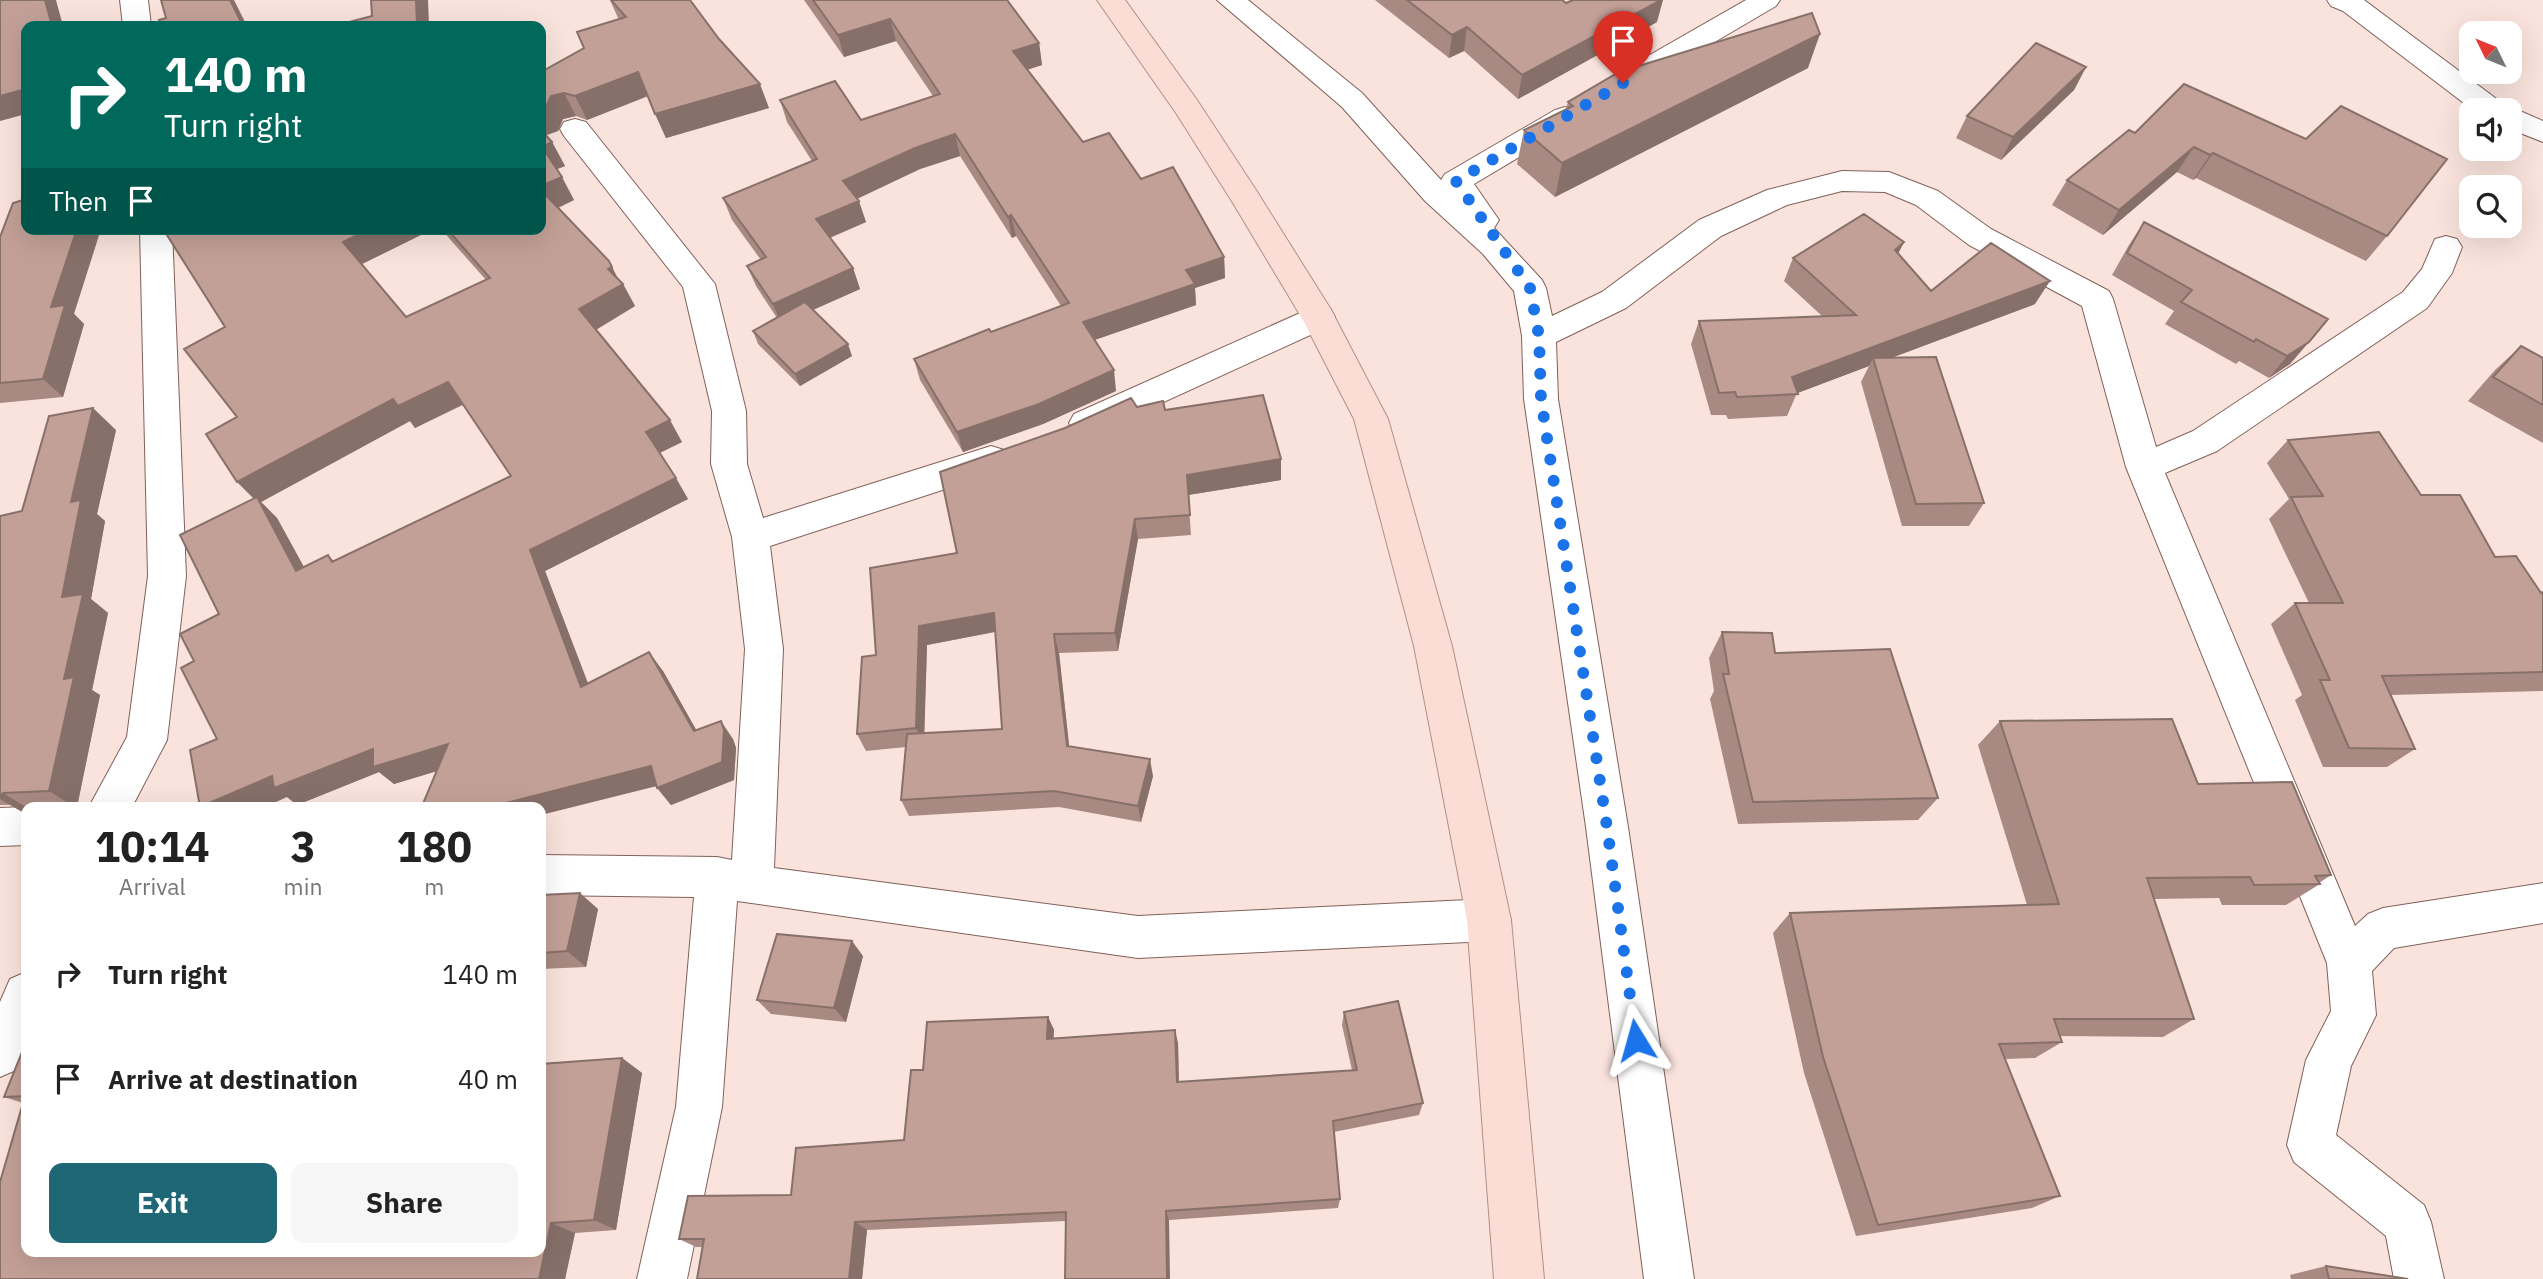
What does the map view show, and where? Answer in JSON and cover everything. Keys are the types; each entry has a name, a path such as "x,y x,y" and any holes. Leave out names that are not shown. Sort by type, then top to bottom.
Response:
{"main road":[{"path":"1111,0 1187,107 1318,317 1370,419 1406,539 1433,646 1489,920 1519,1279"}],"street":[{"path":"134,0 136,21"},
{"path":"1231,0 1352,100 1436,194 1494,246 1530,288"},
{"path":"1669,1279 1607,827 1541,399 1539,336 1530,288 1456,181 1766,0"},
{"path":"2341,0 2353,5 2477,98"},
{"path":"2522,123 2543,132"},
{"path":"575,129 699,284 729,411 729,464 750,537 764,649 734,881 699,1107 662,1279"},
{"path":"1539,336 1614,300 1710,228 1778,197 1842,181 1889,182 1927,198 1980,237 2097,299 2144,467 2349,963 2354,1015 2329,1060 2311,1145 2407,1222 2419,1279"},
{"path":"113,802 147,740 167,576 156,235"},
{"path":"2144,467 2205,440 2415,300 2436,273 2446,247"},
{"path":"1056,436 1318,317"},
{"path":"750,537 939,478 1017,450"},
{"path":"0,827 21,825"},
{"path":"546,875 734,881 1138,937 1489,920"},
{"path":"2318,893 2384,929"},
{"path":"2349,963 2384,929 2543,903"},
{"path":"0,1054 21,1006"}],"building":[{"path":"0,0 45,0 51,21 21,21 21,90 0,96"},
{"path":"161,0 230,0 240,21 159,20 166,18"},
{"path":"371,0 416,0 417,21 353,21 372,16"},
{"path":"611,0 690,0 719,39 760,84 655,114 638,72 575,96 564,93 551,96 546,107 546,69 584,48 577,32 626,17"},
{"path":"813,0 1007,0 1039,43 1013,51 1083,142 1109,133 1141,179 1173,167 1224,257 1186,270 1195,284 1083,322 1114,370 1039,404 957,432 914,359 989,329 991,332 1069,303 1011,215 1008,217 955,134 915,148 843,181 859,201 816,219 853,268 773,304 747,266 766,257 723,198 817,159 780,100 835,81 861,120 940,94 890,19 838,35"},
{"path":"1407,0 1562,0 1566,3 1573,0 1661,0 1522,75 1467,27 1452,35"},
{"path":"1812,13 1820,34 1562,163 1524,130 1573,106 1568,102 1619,72"},
{"path":"2036,43 2086,67 2013,137 1967,116"},
{"path":"2184,84 2306,139 2341,106 2447,159 2387,236 2213,153 2210,155 2194,147 2119,210 2067,180 2129,130 2135,133"},
{"path":"546,153 562,177 546,184"},
{"path":"546,195 609,261 612,267 608,269 623,284 579,309 670,420 646,432 676,478 530,550 581,687 649,652 694,731 721,721 724,730 722,762 657,788 651,766 511,802 424,802 448,744 373,767 373,749 274,788 272,776 212,802 199,802 190,750 217,739 181,668 194,661 180,634 219,614 180,535 257,497 296,571 328,555 332,562 511,476 448,382 398,406 393,399 237,482 206,434 237,417 184,349 225,327 167,235 357,235 343,242 406,317 490,278 452,235 546,235"},
{"path":"21,201 21,235 75,235 51,307 65,305 43,379 0,383 0,237 13,203"},
{"path":"1864,214 1904,242 1895,250 1931,291 1991,243 2050,281 1792,377 1798,394 1737,397 1735,392 1719,393 1699,321 1856,315 1793,258"},
{"path":"2144,222 2328,319 2309,342 2287,356 2256,339 2254,342 2181,302 2192,290 2127,253"},
{"path":"805,302 848,344 795,374 753,331"},
{"path":"2521,346 2543,358 2543,405 2493,377"},
{"path":"1936,357 1984,503 1916,504 1873,358"},
{"path":"1263,395 1281,459 1187,475 1190,515 1135,519 1115,633 1054,634 1067,746 1150,759 1138,806 1054,791 901,800 907,734 1002,729 994,613 919,626 916,728 857,734 862,657 876,655 870,568 957,553 940,472 1065,428 1131,398 1137,407 1163,401 1165,410"},
{"path":"93,408 71,502 81,500 62,597 83,594 64,679 74,677 49,791 3,793 0,798 0,516 22,511 49,416"},
{"path":"2379,432 2421,495 2460,495 2495,557 2516,556 2541,593 2543,592 2543,672 2382,676 2415,749 2349,748 2320,680 2330,680 2295,603 2343,603 2291,497 2323,496 2288,440"},
{"path":"1722,632 1772,633 1775,653 1890,649 1938,798 1753,802 1723,674 1729,674"},
{"path":"2172,719 2198,784 2292,782 2331,875 2315,876 2320,884 2254,885 2250,877 2147,878 2194,1019 2054,1019 2062,1042 1999,1044 2060,1196 1878,1225 1823,1057 1790,913 2059,904 2000,721"},
{"path":"580,893 567,951 546,953 546,895"},
{"path":"777,934 852,941 834,1008 757,1000"},
{"path":"1398,1001 1423,1103 1333,1121 1340,1199 1166,1211 1167,1279 1065,1279 1066,1212 855,1222 849,1279 697,1279 704,1239 679,1239 688,1196 791,1195 796,1148 904,1140 911,1070 923,1070 927,1022 1048,1017 1047,1039 1175,1030 1177,1082 1357,1070 1344,1012"},
{"path":"21,1054 21,1096 4,1097"},
{"path":"622,1058 594,1220 551,1223 546,1246 546,1064"},
{"path":"21,1110 21,1257 544,1257 539,1279 0,1279 0,1182"},
{"path":"2326,1266 2408,1279 2329,1279"}],"route":[{"path":"1623,83 1456,181 1530,288 1539,336 1541,399 1607,827 1636,1040"}]}
